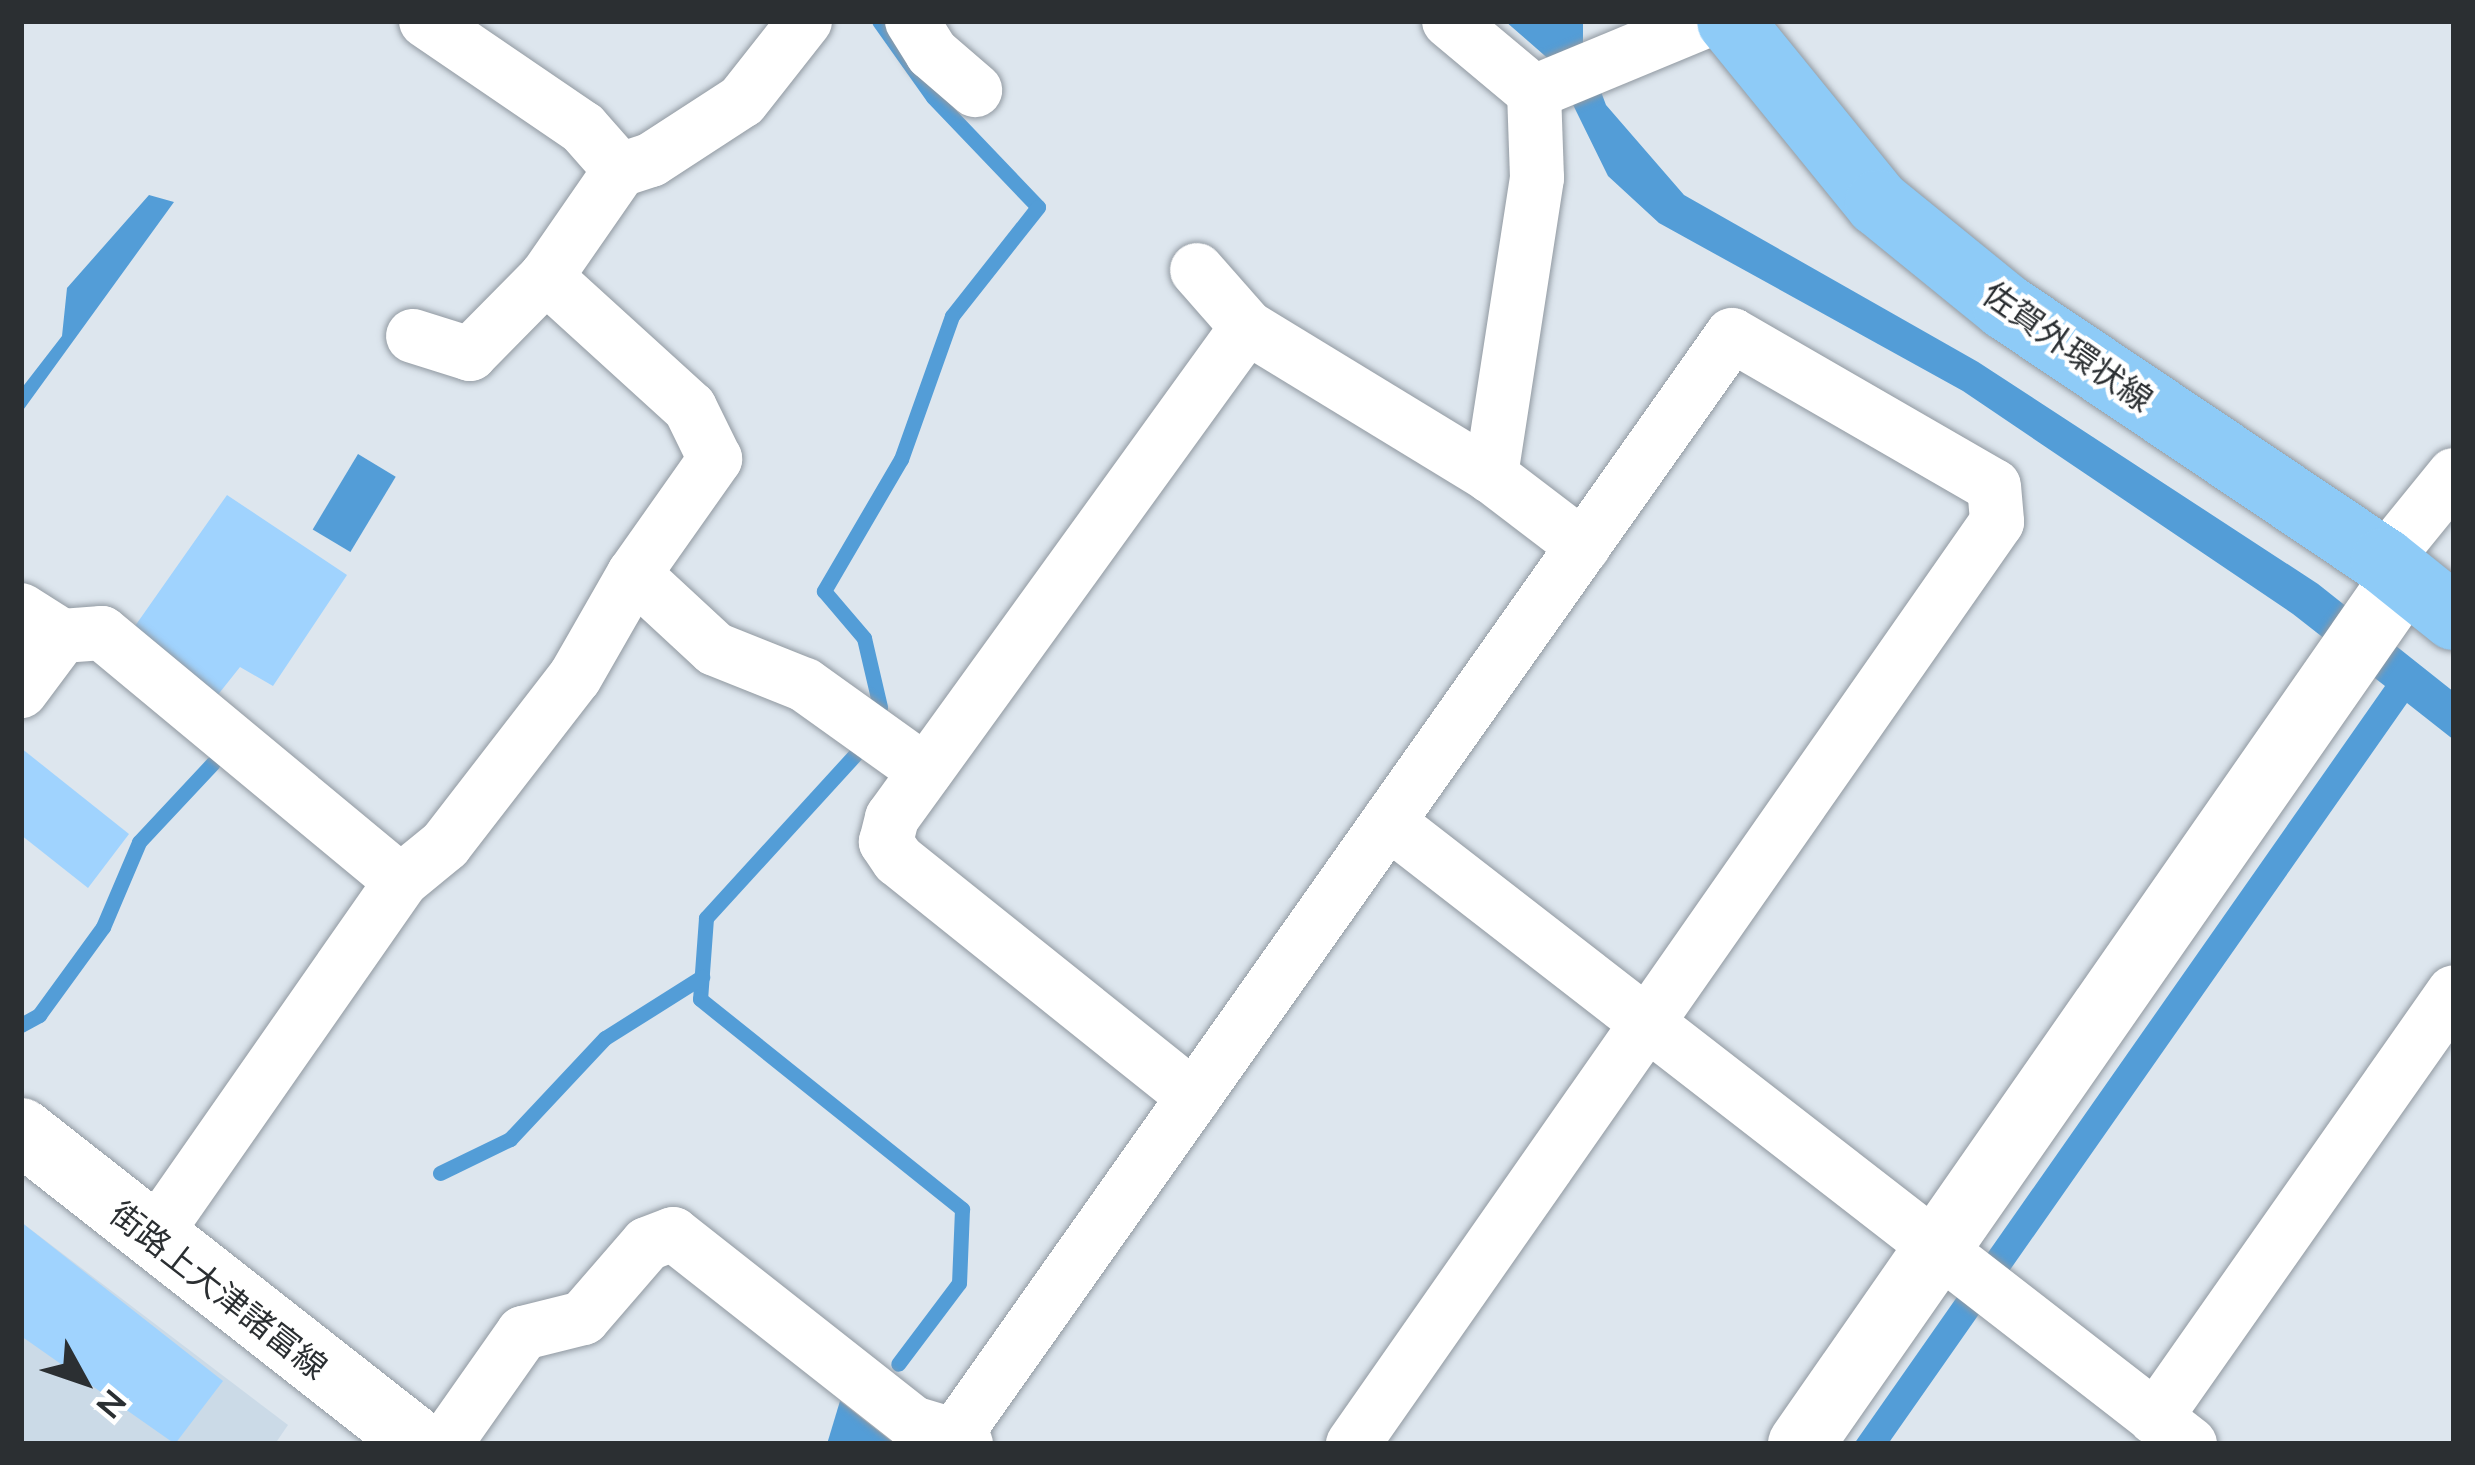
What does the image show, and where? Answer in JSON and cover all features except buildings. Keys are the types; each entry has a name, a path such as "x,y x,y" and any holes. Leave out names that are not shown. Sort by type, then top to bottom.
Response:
{"main road":[{"name":"佐賀外環状線","path":"1730,21 1878,203 2006,307 2406,592"}],"street":[{"path":"426,21 584,128 620,170"},
{"path":"413,336 470,354 545,277 620,170 652,160 742,101 805,21"},
{"path":"912,21 932,53 975,90"},
{"path":"1449,21 1534,92 1538,178 1491,476"},
{"path":"1534,92 1705,21"},
{"path":"1197,270 1247,327 1491,476 1583,546"},
{"path":"151,1240 401,881 445,845 575,677 634,574 715,459 690,408 545,277"},
{"path":"1194,1097 898,860 886,842 892,818 925,770 1247,327"},
{"path":"446,1444 523,1334 583,1318 647,1244 673,1234 913,1423 963,1440 1194,1097 1732,335 1994,486 1997,522 1353,1444"},
{"path":"1801,1444 1967,1274 2339,672 2406,592 2454,475"},
{"path":"634,574 715,650 805,685 925,770"},
{"path":"21,691 41,623 102,633 401,881"},
{"path":"1388,822 2172,1431 2454,992"},
{"name":"街路上大津諸富線","path":"21,1131 151,1240 420,1444"}],"shaded area":[{"path":"1505,21 1583,21 1583,44 1606,105 1684,195 1978,362 2318,584 2454,692 2454,740 2407,703 1888,1444 1854,1444 2385,686 2293,614 1963,391 1659,223 1608,176 1552,62"},
{"path":"149,195 174,202 21,413 21,389 62,336 67,288"},
{"path":"358,454 396,477 350,552 313,529"},
{"path":"227,495 347,575 273,686 240,667 209,706 128,636"},
{"path":"21,748 129,834 88,888 21,835"},
{"path":"21,1222 288,1425 275,1444 21,1444"},
{"path":"21,1222 223,1381 175,1444 21,1336"},
{"path":"840,1401 891,1441 889,1444 827,1444"}],"waterway":[{"path":"879,21 933,97 1038,207 952,316 901,459 824,591 864,638 880,707"},
{"path":"863,746 706,918 700,999 962,1209 959,1283 898,1364"},
{"path":"21,1025 39,1015 103,927 139,842 213,763"},
{"path":"440,1173 510,1139 605,1038 702,977"}]}
